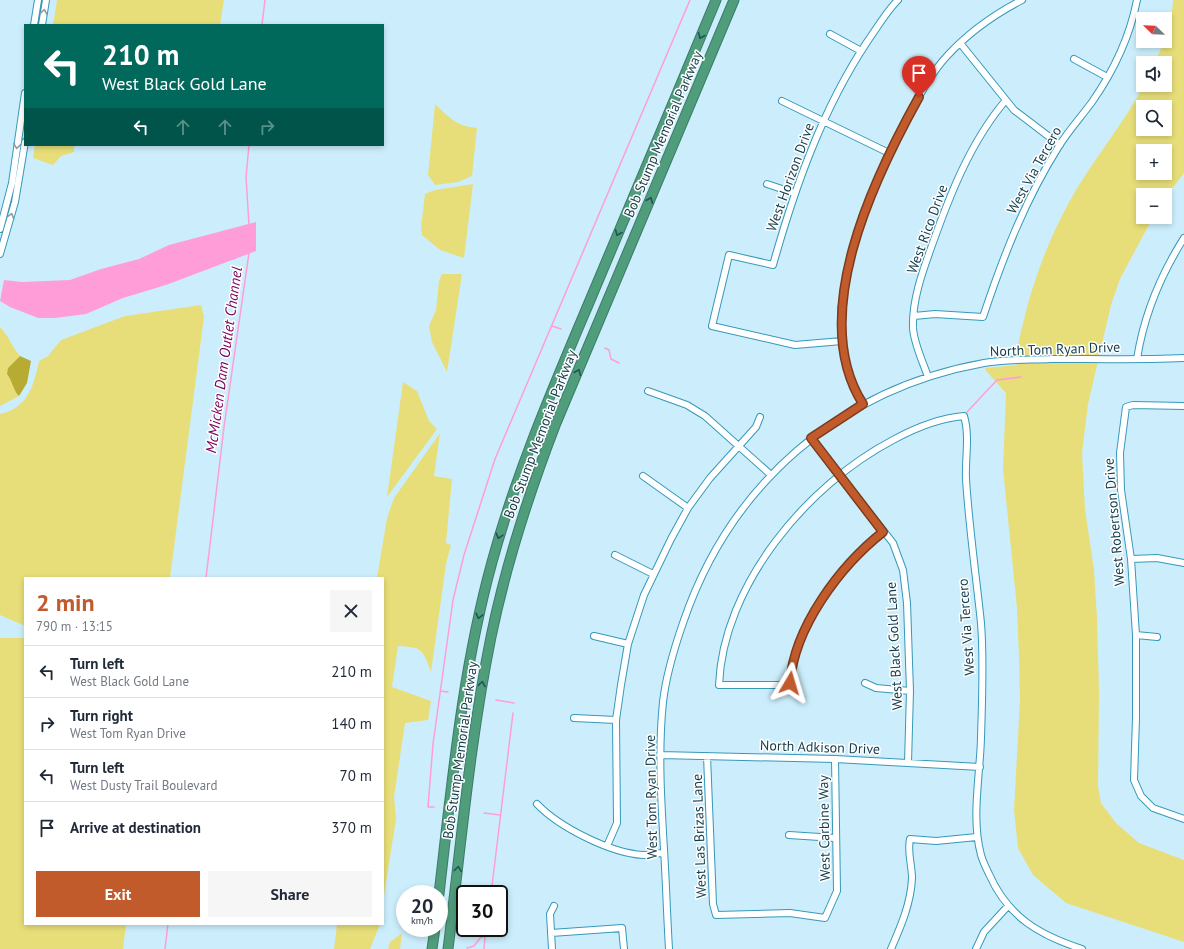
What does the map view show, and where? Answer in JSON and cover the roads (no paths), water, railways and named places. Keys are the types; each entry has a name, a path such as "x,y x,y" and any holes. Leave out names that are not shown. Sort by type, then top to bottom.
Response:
{"highway":[{"name":"Bob Stump Memorial Parkway","path":"440,885 460,716 472,648 488,578 502,528 538,424 716,0"},
{"name":"Bob Stump Memorial Parkway","path":"448,949 483,679 496,614 515,541 538,471 556,423 734,0"},
{"path":"432,949 434,937"}],"street":[{"path":"34,24 38,0"},
{"path":"42,24 46,0"},
{"name":"West Horizon Drive","path":"842,341 795,345 712,326 729,255 773,265 794,193 814,140 861,51 898,0"},
{"path":"863,404 852,383 845,362 842,341 844,291 852,255 873,192 889,153 932,77 946,57 971,32 989,18 1022,0"},
{"name":"West Via Tercero","path":"914,316 935,314 983,317 1011,238 1031,194 1060,145 1092,102 1107,77 1130,29 1137,0"},
{"path":"830,34 861,51"},
{"path":"960,43 1006,100 1031,125 1060,145"},
{"path":"1074,59 1107,77"},
{"path":"7,230 0,228 12,183 24,100"},
{"name":"West Rico Drive","path":"928,377 913,329 921,278 945,209 973,150 993,116 1006,100"},
{"path":"782,101 889,153"},
{"path":"0,254 18,186 24,146"},
{"path":"767,184 794,193"},
{"path":"1137,359 1149,306 1162,274 1184,238"},
{"name":"North Tom Ryan Drive","path":"928,377 987,363 1041,360 1184,358"},
{"name":"West Tom Ryan Drive","path":"669,949 660,755 663,701 669,669 698,582 730,528 771,475 811,438 863,404 928,377"},
{"path":"648,391 687,405 705,416 771,475"},
{"name":"West Robertson Drive","path":"1184,406 1126,407 1120,453 1121,490 1130,559 1136,635 1134,780 1141,796 1153,808 1184,819"},
{"name":"West Via Tercero","path":"839,475 876,448 918,427 950,417 964,416 967,425 966,479 981,625 982,672 977,837 981,856 996,890 1008,906 1037,930 1062,946 1082,949"},
{"path":"607,846 617,822 616,720 628,644 644,595 653,574 688,508 710,478 738,445 756,427 760,417"},
{"name":"West Black Gold Lane","path":"811,438 893,544 903,570 907,602 910,691 908,763"},
{"path":"839,475 827,485 781,534 760,564 730,626 723,648 718,685 780,685 790,683 793,661 810,619 838,579 869,544 883,532"},
{"path":"643,476 688,508"},
{"path":"615,555 653,574"},
{"path":"1130,559 1157,558 1184,563"},
{"path":"1136,635 1156,636"},
{"path":"594,636 628,644"},
{"path":"865,683 876,688 910,691"},
{"path":"574,718 616,720"},
{"name":"North Adkison Drive","path":"660,755 835,759 980,767"},
{"name":"West Las Brizas Lane","path":"707,756 713,904 716,915 790,913 825,918"},
{"name":"West Carbine Way","path":"825,918 837,890 838,874 835,838 835,759"},
{"path":"537,804 548,816 564,827 607,846 643,855 664,853"},
{"path":"789,835 835,838"},
{"path":"891,949 908,905 912,877 908,848 910,838 936,841 977,837"},
{"path":"552,949 550,914 554,906"},
{"path":"976,949 984,932 1008,906"},
{"path":"551,933 622,928 624,949"}],"waterway":[{"name":"McMicken Dam Outlet Channel","path":"262,24 265,0"},
{"path":"434,807 428,807 433,744 453,600 464,555 495,459 690,0"},
{"name":"McMicken Dam Outlet Channel","path":"249,146 246,177 249,225"},
{"name":"McMicken Dam Outlet Channel","path":"206,577 224,427 249,253"},
{"path":"552,326 561,329"},
{"path":"605,348 609,350 611,359 619,363"},
{"path":"967,412 997,380 1021,377"},
{"path":"440,691 448,692"},
{"path":"496,700 514,703"},
{"path":"492,885 513,713"},
{"path":"484,813 500,815"},
{"name":"McMicken Dam Outlet Channel","path":"165,949 168,925"},
{"path":"467,948 474,946 481,937"},
{"path":"484,949 485,937"}]}
